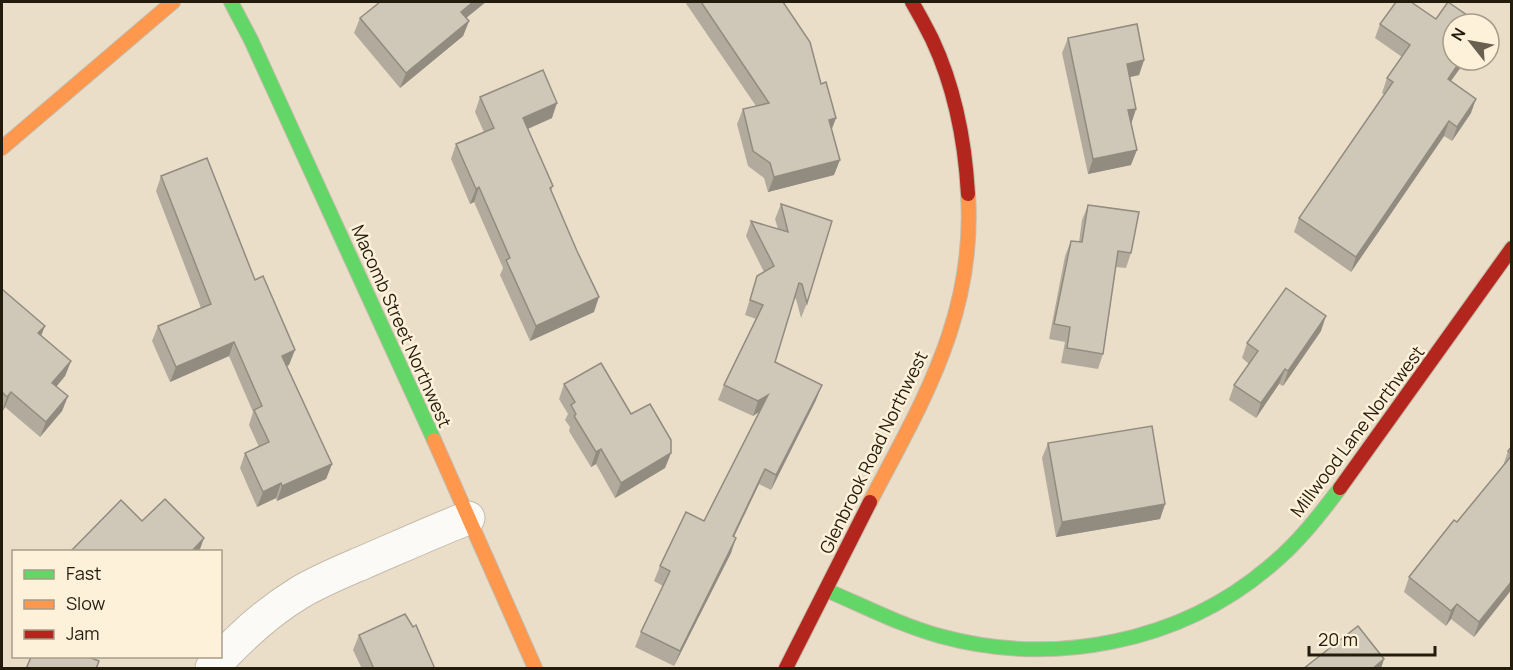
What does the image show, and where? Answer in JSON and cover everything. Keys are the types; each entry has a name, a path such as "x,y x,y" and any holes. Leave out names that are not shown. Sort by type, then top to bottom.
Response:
{"street":[{"path":"2,148 173,2"},
{"name":"Macomb Street Northwest","path":"231,2 251,40 405,375 535,669"},
{"name":"Glenbrook Road Northwest","path":"786,669 937,368 950,333 963,279 969,212 968,178 962,133 943,66 930,35 912,2"},
{"name":"Millwood Lane Northwest","path":"826,590 923,631 980,644 1018,649 1098,646 1142,636 1183,621 1222,601 1259,576 1303,532 1338,492 1512,248"},
{"path":"212,669 242,636 280,605 301,592 425,535 468,518"}],"building":[{"path":"380,2 473,2 461,12 469,21 406,73 360,18"},
{"path":"701,2 783,2 810,42 821,84 826,82 836,118 829,120 840,160 774,177 770,163 753,151 743,109 769,103"},
{"path":"1396,2 1411,2 1436,19 1448,2 1463,12 1441,12 1441,72 1453,72 1448,79 1476,99 1457,127 1449,121 1356,257 1299,218 1393,82 1387,78 1410,45 1380,24"},
{"path":"1137,24 1144,60 1127,64 1136,109 1128,110 1137,150 1093,159 1068,38"},
{"path":"543,70 557,103 523,118 553,186 550,188 599,297 536,326 506,260 510,258 479,187 476,189 456,144 494,128 480,97"},
{"path":"207,158 255,280 263,276 295,350 282,356 332,464 263,492 245,453 269,442 254,410 262,406 234,342 176,367 158,326 211,304 161,176"},
{"path":"781,204 832,221 807,303 802,284 799,283 775,362 822,385 776,475 765,469 733,536 736,538 680,651 641,632 670,571 660,566 686,512 704,521 768,395 758,401 724,385 763,305 750,300 757,276 774,266 751,221 788,232"},
{"path":"1088,205 1139,212 1131,253 1118,251 1103,354 1067,348 1070,327 1054,324 1071,241 1082,242"},
{"path":"1286,288 1326,316 1288,371 1285,369 1261,403 1234,385 1258,351 1247,343"},
{"path":"3,290 45,326 38,333 71,361 52,383 68,396 46,422 11,392 7,397 2,392"},
{"path":"601,363 631,414 650,404 671,440 671,453 621,483 601,449 596,452 574,416 576,414 571,405 575,402 564,384"},
{"path":"1152,426 1165,504 1062,522 1048,443"},
{"path":"1512,455 1512,581 1479,622 1457,604 1451,611 1409,577 1454,520 1457,522"},
{"path":"165,499 204,538 193,550 72,550 121,500 142,521"},
{"path":"405,614 413,627 416,625 435,669 374,669 359,635"},
{"path":"1358,626 1384,659 1372,669 1303,669"},
{"path":"31,658 92,658 99,661 96,669 26,669"}],"traffic: fast":[{"path":"231,2 251,40 434,440"},
{"path":"826,590 925,632 983,645 1027,649 1070,648 1114,642 1156,630 1196,614 1235,592 1270,566 1289,548 1340,488"}],"traffic: slow":[{"path":"2,148 173,2"},
{"path":"870,502 923,399 949,335 959,301 965,265 968,194"},
{"path":"434,440 535,668"}],"traffic: jam":[{"path":"912,2 932,39 953,96 964,154 968,194"},
{"path":"1340,488 1512,248"},
{"path":"786,668 870,502"}]}
